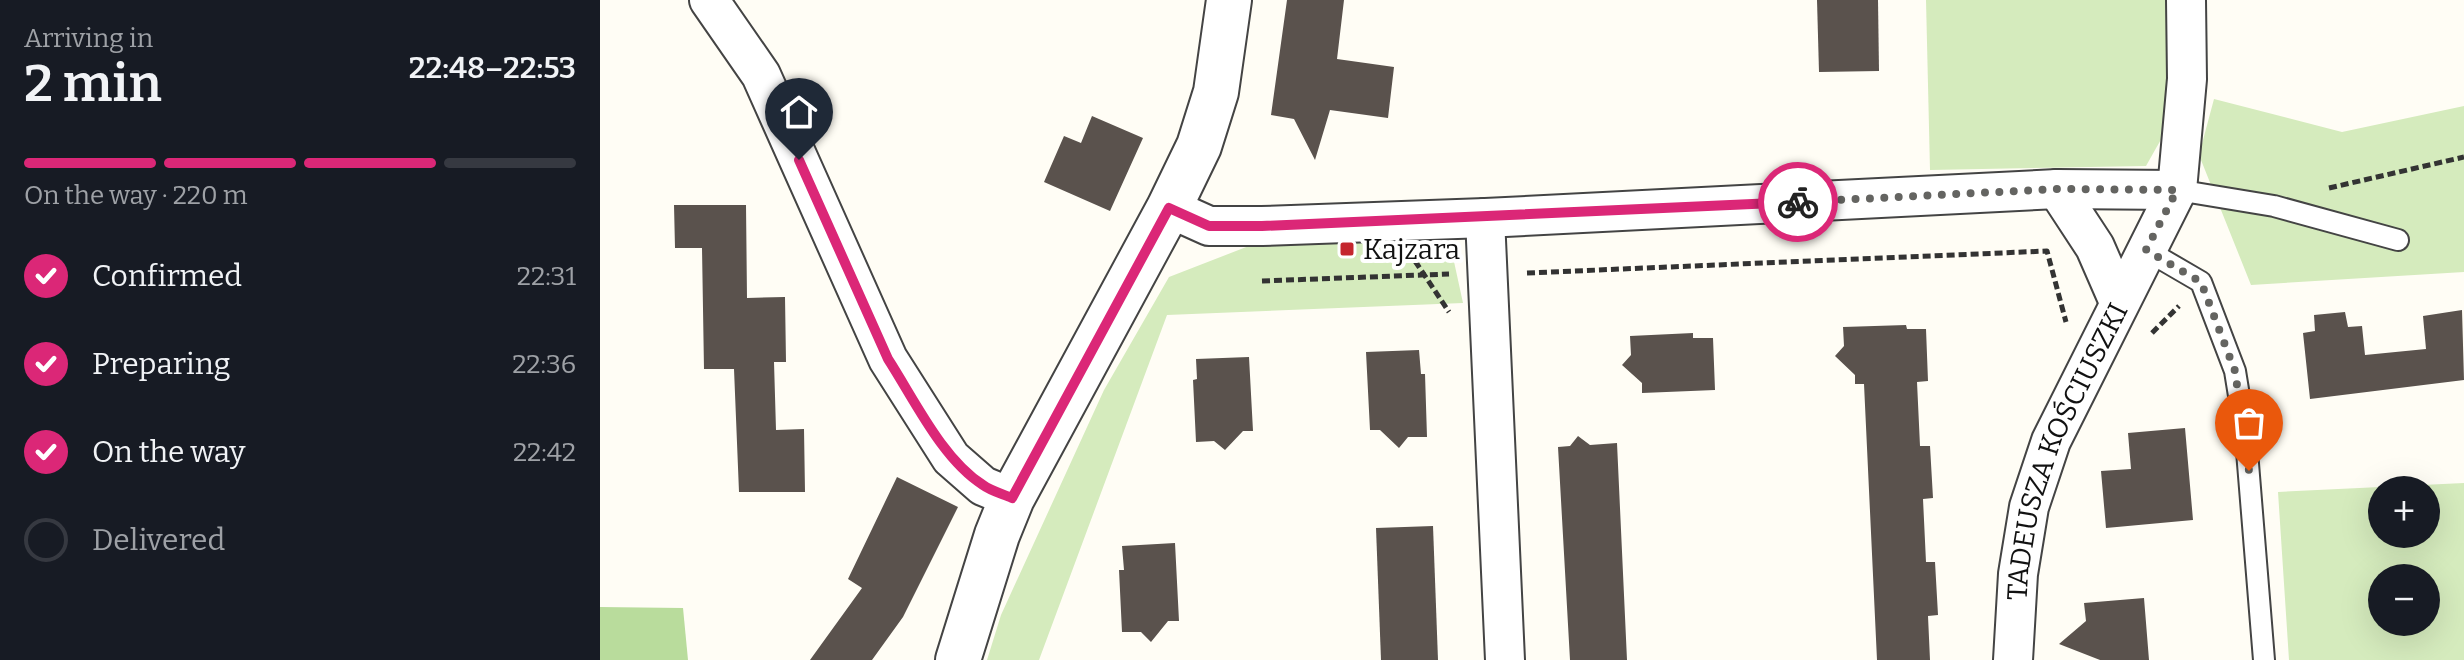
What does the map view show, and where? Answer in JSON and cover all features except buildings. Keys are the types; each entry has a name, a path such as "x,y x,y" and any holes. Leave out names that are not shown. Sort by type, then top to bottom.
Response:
{"street":[{"path":"709,0 761,75 888,359 951,458 983,486 1012,498"},
{"path":"958,660 997,535 1012,498 1169,208 1199,146 1216,92 1229,0"},
{"name":"TADEUSZA KOŚCIUSZKI","path":"2013,660 2018,574 2029,507 2051,441 2177,190 2187,79 2186,0"},
{"path":"1169,208 1209,226 1485,218 2057,189 2177,190"},
{"path":"2057,189 2095,247 2119,302"},
{"path":"1485,218 1505,660"}],"lane":[{"path":"2177,190 2274,206 2398,240"},
{"path":"2146,250 2201,282 2235,371 2246,439 2264,660"}],"path":[{"path":"2274,206 2348,182 2464,157"},
{"path":"1262,281 2047,251 2066,325"},
{"path":"1412,256 1450,314"},
{"path":"1304,266 1304,280"}],"green space":[{"path":"1926,0 2172,0 2168,127 2146,166 1930,170"},
{"path":"2214,99 2342,132 2464,106 2464,272 2251,285 2199,155"},
{"path":"1430,241 1453,257 1463,303 1167,315 1039,660 987,660 1001,615 1104,390 1169,277 1254,244"},
{"path":"2464,483 2464,660 2289,660 2278,492 2368,488 2368,548 2440,548 2440,484"},
{"path":"600,607 683,608 688,660 600,660"}],"way so far":[{"path":"1798,202 2057,189 2177,190 2146,250 2201,282 2235,371 2249,471"}],"place":[{"name":"Kajzara","path":"1347,249"}],"route":[{"path":"799,160 888,359 951,458 983,486 1012,498 1169,208 1209,226 1262,226 1798,202"}]}
